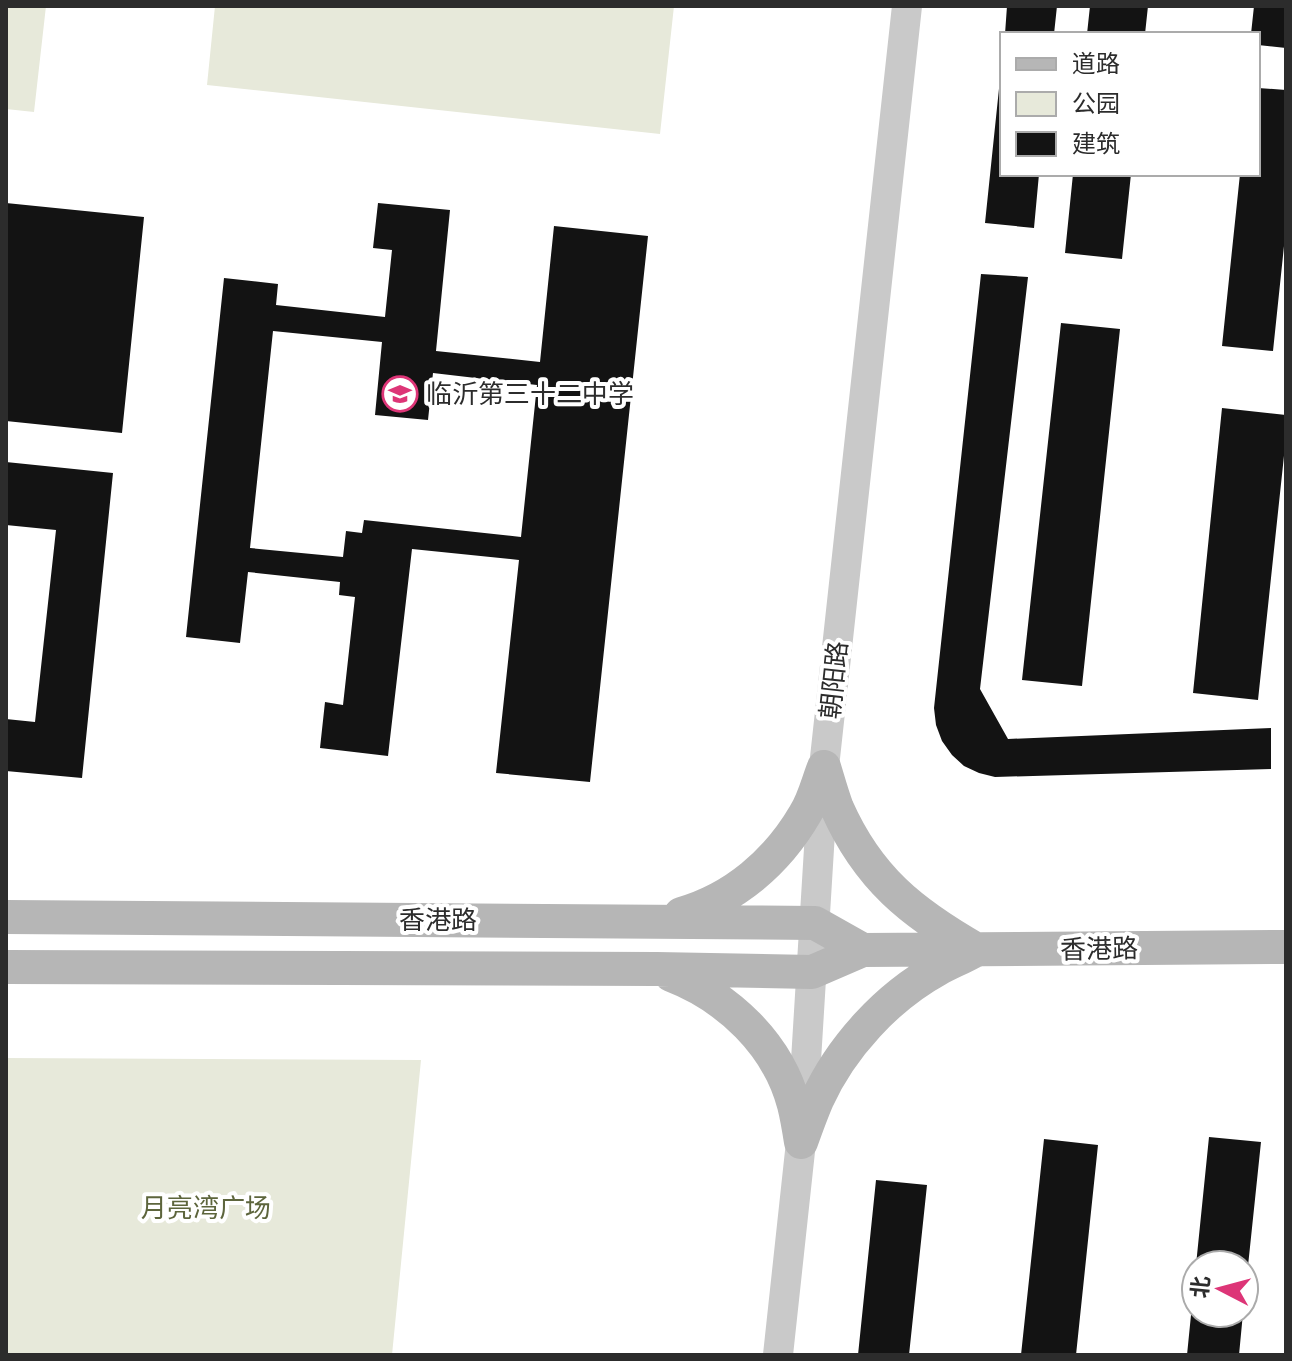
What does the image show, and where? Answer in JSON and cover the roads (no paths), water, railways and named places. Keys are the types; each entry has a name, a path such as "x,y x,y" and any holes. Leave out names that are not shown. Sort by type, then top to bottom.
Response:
{"main road":[{"path":"657,921 703,908 745,884 780,852 807,812 824,767"},
{"path":"824,767 836,806 854,843 878,876 907,905 977,950"},
{"name":"香港路","path":"6,917 815,923 863,950"},
{"name":"香港路","path":"6,967 812,972 863,950 1286,947"},
{"path":"801,1142 817,1099 839,1061 867,1025 900,995 937,969 977,950"},
{"path":"657,969 694,984 727,1005 755,1033 778,1066 793,1102 801,1142"}],"street":[{"name":"朝阳路","path":"778,1355 801,1142 824,767 907,6"}],"place":[{"name":"临沂第三十二中学","path":"400,394"}],"park label":[{"name":"月亮湾广场","path":"206,1208"}]}
